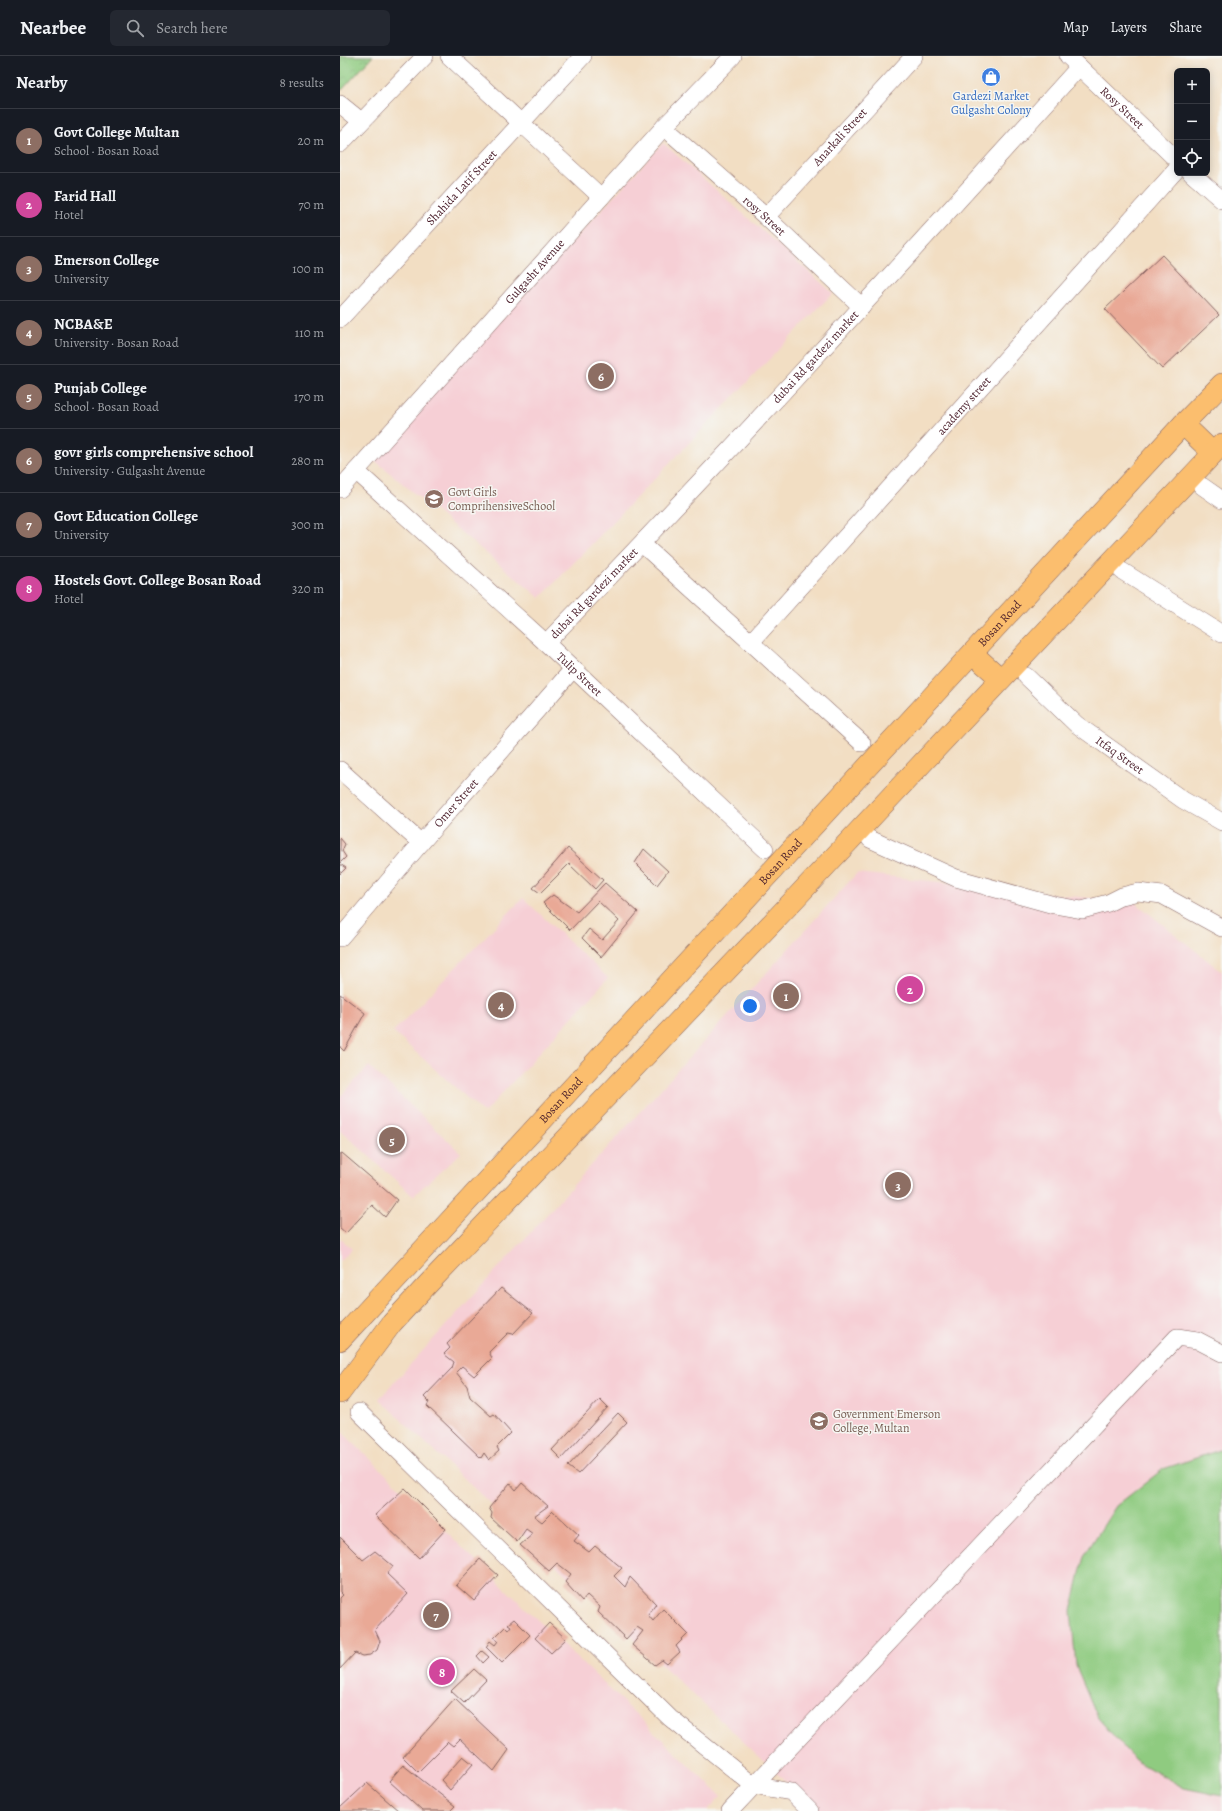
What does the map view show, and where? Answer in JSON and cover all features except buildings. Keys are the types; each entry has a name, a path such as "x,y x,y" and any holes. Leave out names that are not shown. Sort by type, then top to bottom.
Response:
{"main road":[{"name":"Bosan Road","path":"340,1340 423,1248 973,654 1183,424 1222,384"},
{"path":"340,1393 392,1323 428,1284 1001,679 1217,448 1183,424"},
{"path":"973,654 1001,679"}],"street":[{"path":"340,144 360,121 425,56"},
{"path":"449,56 601,197"},
{"name":"Shahida Latif Street","path":"340,319 584,56"},
{"name":"Gulgasht Avenue","path":"340,489 664,127 732,56"},
{"name":"Anarkali Street","path":"766,217 914,56"},
{"name":"Rosy Street","path":"1074,62 1174,157"},
{"name":"dubai Rd gardezi market","path":"546,643 642,544 862,307 1074,62"},
{"path":"340,104 360,121"},
{"name":"rosy Street","path":"664,127 766,217 862,307"},
{"name":"academy street","path":"751,642 1174,172"},
{"path":"1194,176 1222,200"},
{"name":"Tulip Street","path":"356,471 546,643 765,849"},
{"path":"1202,486 1222,500"},
{"path":"642,544 862,743"},
{"path":"1122,571 1222,634"},
{"name":"Omer Street","path":"340,938 421,843 574,669"},
{"name":"Itfaq Street","path":"1026,676 1076,724 1183,800 1222,822"},
{"path":"340,770 421,843"},
{"path":"870,839 956,878 1054,905 1082,910 1108,903 1122,896 1138,892 1162,895 1222,928"},
{"path":"730,1811 1177,1337 1197,1340 1222,1353"},
{"path":"359,1412 670,1718 754,1785 791,1792 810,1811"}],"shaded area":[{"path":"663,143 833,293 540,598 373,459"},
{"path":"857,873 1136,903 1222,972 1222,1811 817,1811 379,1399"},
{"path":"523,898 608,978 484,1113 393,1032"},
{"path":"369,1066 461,1153 413,1196 340,1130 340,1097"},
{"path":"340,1238 352,1249 340,1261"},
{"path":"342,1432 721,1796 707,1811 340,1811 340,1434"}],"green space":[{"path":"340,56 373,56 342,90 340,89"},
{"path":"1222,1450 1222,1796 1184,1788 1135,1760 1098,1718 1076,1666 1071,1611 1084,1556 1116,1506 1163,1469"}],"place":[{"name":"Gardezi Market Gulgasht Colony","path":"991,77"},
{"name":"govr girls comprehensive school","path":"601,376"},
{"name":"Govt Girls ComprihensiveSchool","path":"434,499"},
{"name":"Farid Hall","path":"910,989"},
{"name":"Govt College Multan","path":"786,996"},
{"name":"NCBA&E","path":"501,1005"},
{"name":"Punjab College","path":"392,1140"},
{"name":"Emerson College","path":"898,1185"},
{"name":"Government Emerson College, Multan","path":"819,1421"},
{"name":"Govt Education College","path":"436,1615"},
{"name":"Hostels Govt. College Bosan Road","path":"442,1672"}]}
